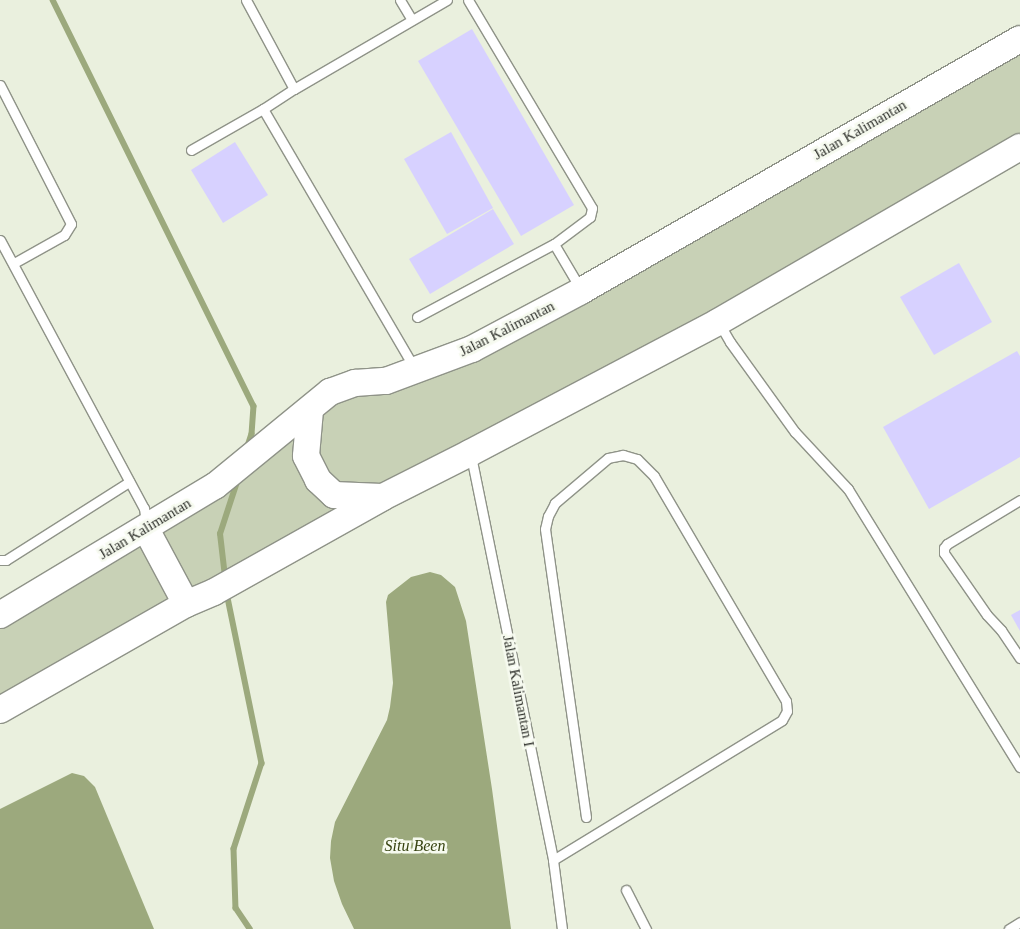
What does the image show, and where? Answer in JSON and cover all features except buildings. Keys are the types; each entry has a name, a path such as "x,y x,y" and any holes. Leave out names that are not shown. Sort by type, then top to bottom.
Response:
{"street":[{"name":"Jalan Kalimantan","path":"0,615 215,486 330,392 355,383 386,381 416,372 472,349 581,291 1020,38"},
{"path":"0,710 186,604 214,592 264,562 383,497 718,322 1020,147"},
{"path":"310,410 306,456 318,480 334,495 383,497"},
{"path":"146,529 186,604"}],"lane":[{"path":"246,0 294,89"},
{"path":"400,0 412,20"},
{"path":"191,150 447,0"},
{"path":"417,317 554,244 590,217 592,208 468,0"},
{"path":"0,85 71,224 64,236 14,264"},
{"path":"263,109 416,372"},
{"path":"0,240 144,508 146,529"},
{"path":"554,244 581,291"},
{"path":"718,322 730,342 795,432 848,489 1020,766"},
{"name":"Jalan Kalimantan I","path":"470,453 553,860 562,929"},
{"path":"553,860 782,720 787,711 786,701 654,476 637,459 623,455 608,458 556,503 548,516 545,529 586,817"},
{"path":"0,560 6,560 129,482"},
{"path":"1020,500 947,544 944,548 944,553 987,615 1001,630 1020,658"},
{"path":"626,890 646,929"},
{"path":"1009,929 1020,922"}],"shaded area":[{"path":"0,0 1020,0 1020,929 0,929"},
{"path":"1020,39 1020,142 0,710 0,615 310,410 416,372"}],"water":[{"name":"Situ Been","path":"430,572 441,575 455,587 466,621 511,929 354,929 334,881 330,858 335,822 387,720 390,707 393,683 386,602 388,595 411,577"},
{"path":"72,773 84,776 95,787 154,929 0,929 0,809"}],"waterway":[{"path":"53,0 254,406 252,434 248,446"},
{"path":"225,577 220,534 238,479"},
{"path":"227,593 262,763 234,849 236,908 250,929"}]}
